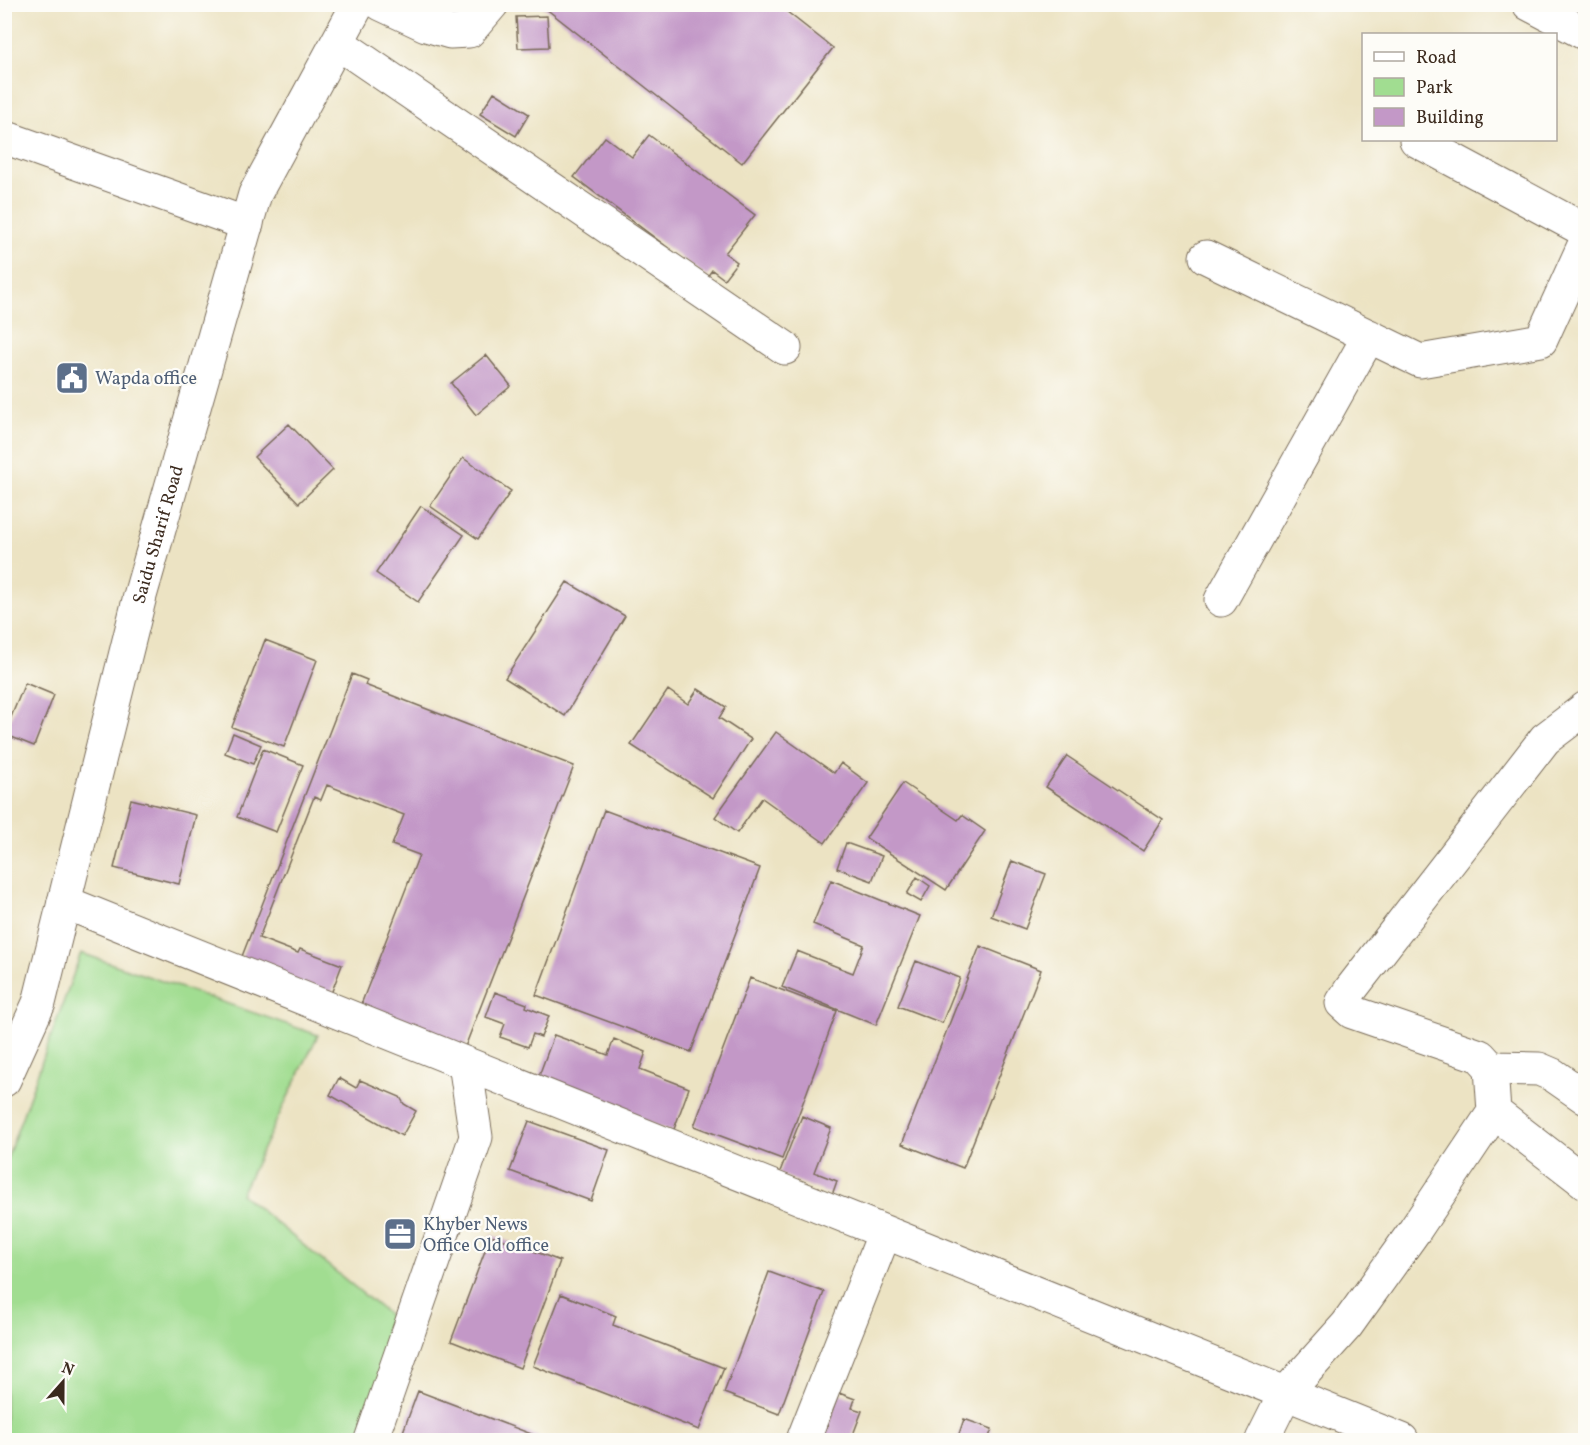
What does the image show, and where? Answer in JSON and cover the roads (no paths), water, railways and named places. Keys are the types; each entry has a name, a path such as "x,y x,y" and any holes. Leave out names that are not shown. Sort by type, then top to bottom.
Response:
{"street":[{"name":"Saidu Sharif Road","path":"4,1080 39,1003 140,596 255,195 358,4"},
{"path":"381,4 426,25 450,32 469,31 492,4"},
{"path":"1529,4 1586,34"},
{"path":"338,43 785,348"},
{"path":"4,137 247,224"},
{"path":"1418,141 1586,231"},
{"path":"1206,257 1420,361 1540,340 1586,241"},
{"path":"1221,600 1369,336"},
{"path":"1262,1440 1286,1394 1347,1325 1415,1230 1494,1112 1491,1068 1480,1056 1352,1012 1342,1003 1351,988 1545,739 1586,708"},
{"path":"64,902 1402,1440"},
{"path":"371,1440 476,1137 465,1063"},
{"path":"1491,1068 1539,1069 1553,1075 1586,1098"},
{"path":"1494,1112 1586,1183"},
{"path":"803,1440 885,1232"}],"place":[{"name":"Wapda office","path":"72,378"},
{"name":"Khyber News Office Old office","path":"400,1234"}]}
